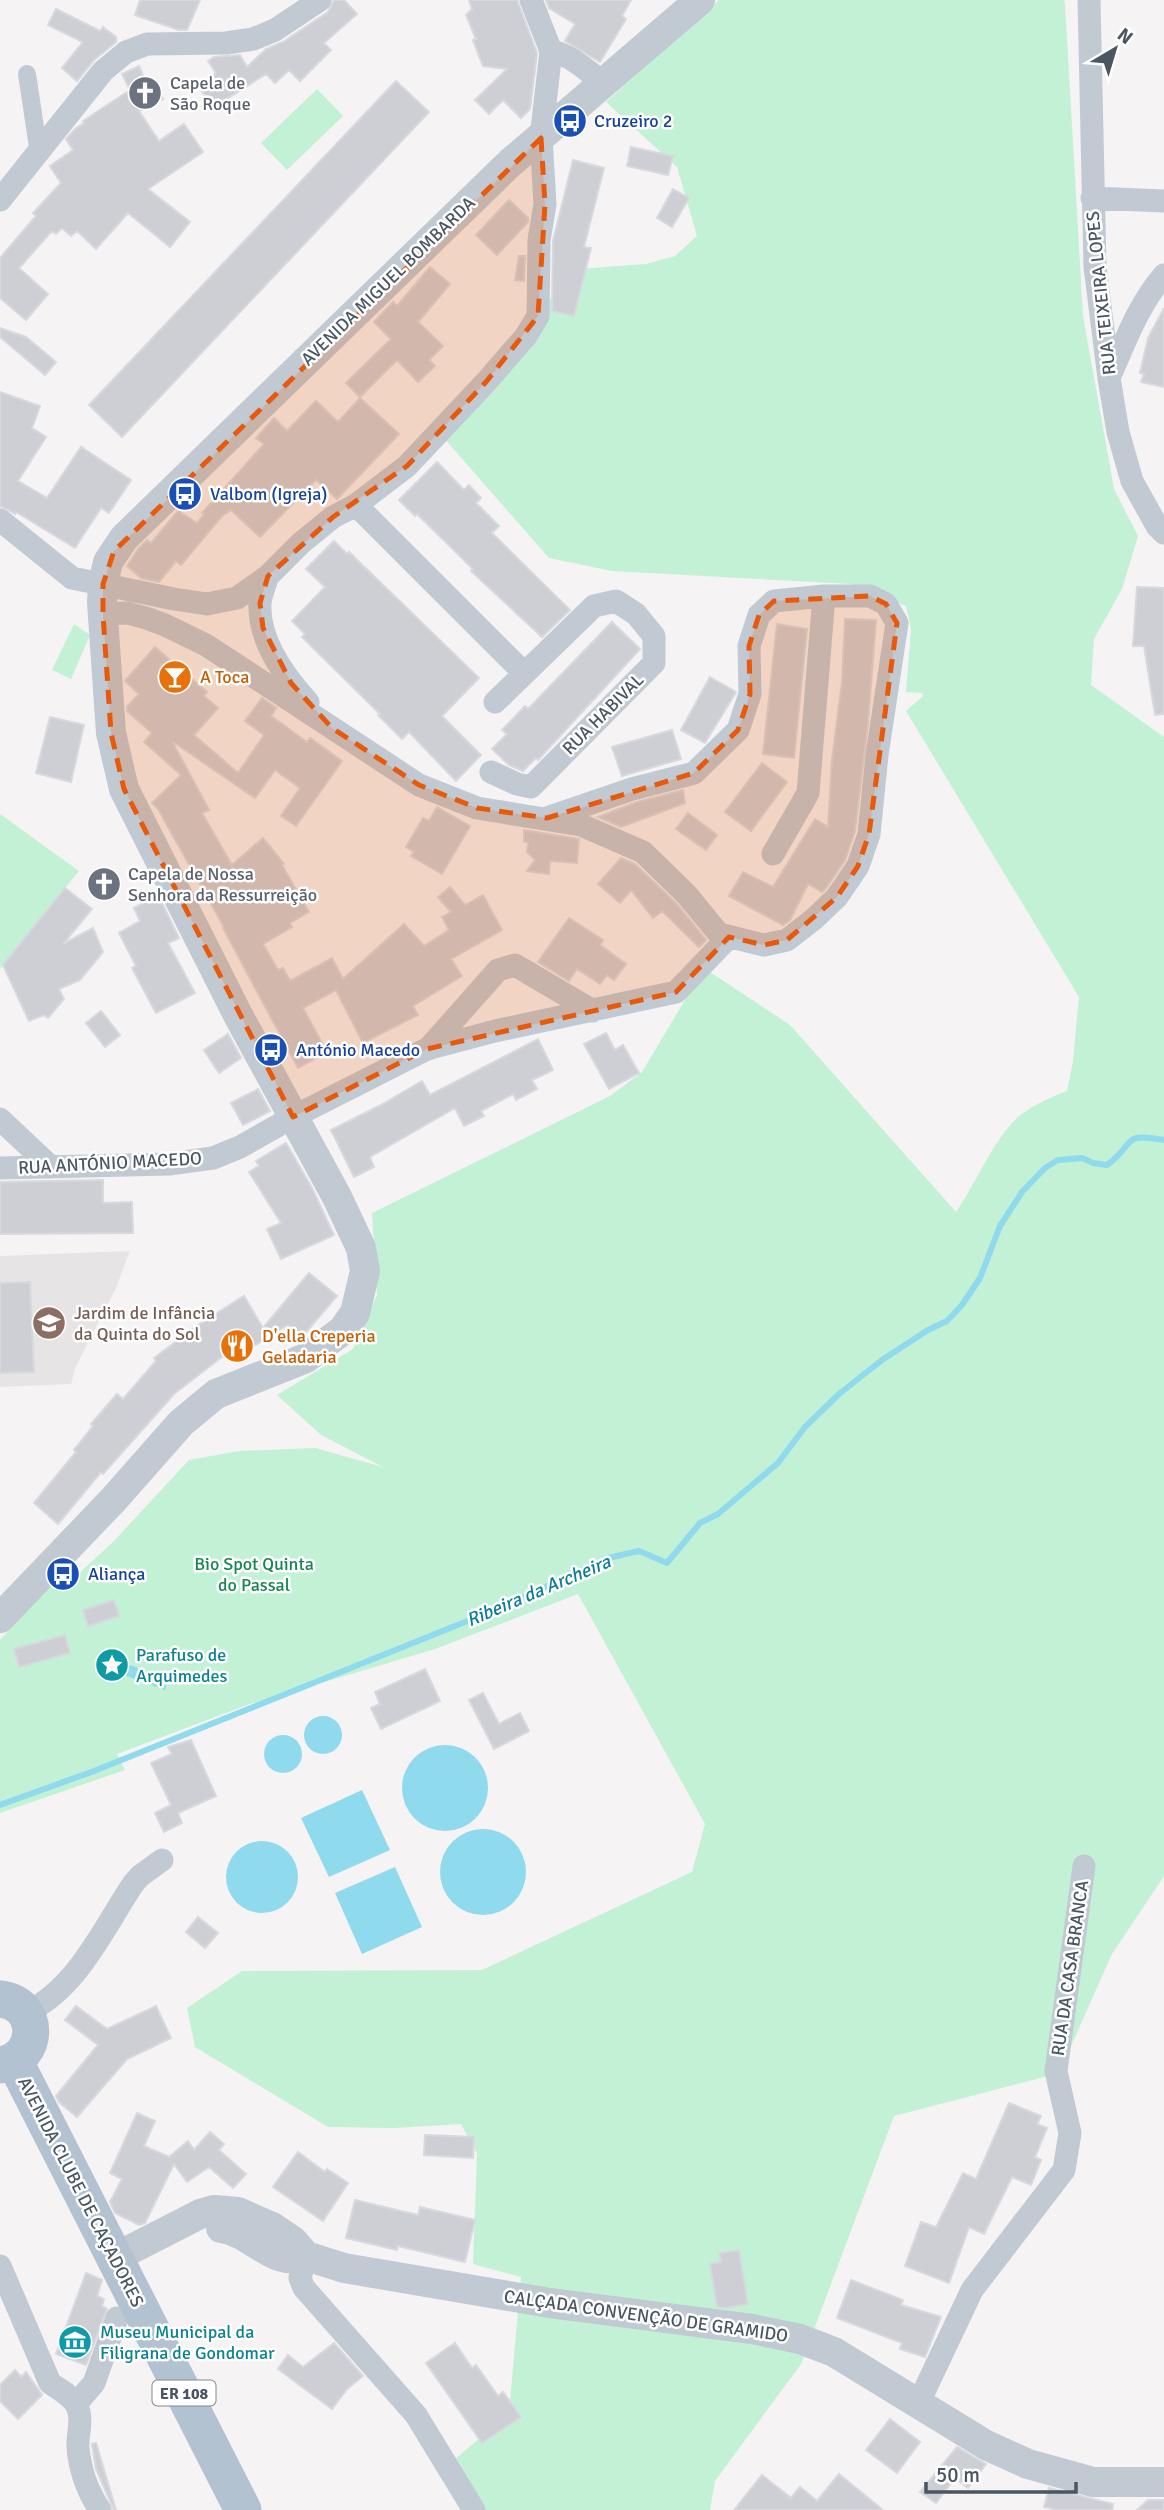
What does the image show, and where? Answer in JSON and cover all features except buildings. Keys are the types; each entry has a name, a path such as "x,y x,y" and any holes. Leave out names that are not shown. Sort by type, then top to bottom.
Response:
{"main road":[{"name":"ER 108","path":"7,2063 28,2046 31,2034 13,2006"},
{"name":"AVENIDA CLUBE DE CAÇADORES","path":"7,2063 119,2268 243,2510"}],"street":[{"path":"0,200 103,71 126,52 147,44 226,43 253,38 275,30 320,0"},
{"path":"0,520 72,578 207,604 237,598 268,576 300,543 333,517 356,505 407,466 486,382 526,336 538,316 539,240 545,204 541,138 551,51 531,0"},
{"name":"AVENIDA MIGUEL BOMBARDA","path":"103,584 108,562 124,538 510,163 700,0"},
{"name":"RUA TEIXEIRA LOPES","path":"1089,0 1095,267 1110,378 1118,432 1132,481 1157,526 1164,533"},
{"path":"551,51 573,59 603,82"},
{"path":"27,74 39,154"},
{"path":"1092,198 1164,201"},
{"path":"1110,378 1131,327 1151,290 1164,275"},
{"path":"356,505 524,673"},
{"path":"268,576 260,603 264,628 272,651 291,683 332,727"},
{"path":"0,1618 114,1499 181,1423 216,1394 306,1357 343,1330 355,1313 365,1271 361,1248 124,789 111,733 103,584"},
{"path":"103,614 127,613 165,625 206,645 419,785 477,808 582,825 643,852 687,895 719,934 764,945 788,940 837,897 858,866 869,834 877,755 897,622 886,604 870,596 824,596 774,601 759,615 749,646 750,694 738,730 694,773 632,789 547,818"},
{"path":"773,854 808,793 824,596"},
{"name":"RUA HABIVAL","path":"491,772 517,784 531,787 654,663 654,636 636,614 616,601 594,606 495,702"},
{"path":"427,1049 495,1031 676,992 729,937"},
{"path":"427,1049 498,970 515,965 593,1010"},
{"name":"RUA ANTÓNIO MACEDO","path":"0,1168 169,1164 213,1158 240,1147 427,1049"},
{"path":"0,1119 51,1167"},
{"path":"13,2006 51,1998 72,1979 133,1884 162,1860"},
{"name":"RUA DA CASA BRANCA","path":"919,2402 972,2290 1064,2170 1070,2133 1056,2071 1084,1866"},
{"name":"CALÇADA CONVENÇÃO DE GRAMIDO","path":"119,2268 222,2228 234,2230 282,2258 293,2260 306,2256 344,2268 550,2303 752,2329 800,2339 834,2353 986,2445 1028,2464 1093,2483 1164,2482"},
{"path":"306,2256 300,2278 304,2288 416,2415 474,2510"},
{"path":"0,2266 50,2383 66,2393 80,2415 80,2464 90,2496 100,2510"},
{"path":"75,2404 94,2383 117,2318"}],"highlighted area":[{"path":"541,138 545,204 538,316 486,382 407,466 333,517 268,576 260,603 263,628 291,683 332,728 419,785 477,808 547,818 694,773 738,730 750,694 749,646 759,615 774,601 870,596 886,604 897,623 869,834 858,866 837,897 787,940 764,945 729,937 676,992 427,1049 293,1117 124,789 111,733 103,614 103,584 114,551"}],"shaded area":[{"name":"Jardim de Infância da Quinta do Sol","path":"130,1251 115,1290 76,1366 71,1384 0,1387 0,1256"}],"green space":[{"name":"Bio Spot Quinta do Passal","path":"719,0 1064,0 1065,4 1083,316 1114,489 1138,536 1122,589 1094,639 1091,685 1164,737 1164,1876 1112,1954 1059,2073 894,2116 801,2364 715,2481 710,2510 485,2510 453,2461 509,2413 521,2277 473,2264 477,2153 461,2124 394,2128 328,2127 195,2047 187,2008 242,1971 482,1970 692,1872 705,1824 578,1594 435,1649 247,1705 117,1754 125,1770 0,1813 0,1640 54,1581 74,1578 114,1541 189,1460 239,1451 315,1448 383,1467 321,1435 277,1395 353,1349 377,1295 372,1213 610,1096 642,1072 704,968 790,1025 956,1212 995,1146 1013,1122 1034,1106 1067,1091 1073,1061 1079,997 906,711 923,696 922,693 906,692 911,629 906,606 851,584 612,571 549,558 443,437 558,289 577,269 646,264 675,256 697,236 677,167 606,102"},
{"path":"317,89 343,116 287,170 261,143"},
{"path":"74,624 90,635 71,679 52,670"},
{"path":"0,814 79,871 0,969"}],"water":[{"path":"111,1658 168,1679 165,1690 107,1669"},
{"path":"323,1716 336,1722 342,1735 336,1748 323,1754 310,1748 304,1735 310,1722"},
{"path":"283,1735 296,1741 302,1754 296,1767 283,1773 270,1767 264,1754 270,1741"},
{"path":"445,1745 469,1752 481,1764 488,1788 481,1812 469,1824 445,1831 421,1824 409,1812 402,1788 409,1764 421,1752"},
{"path":"362,1790 390,1850 329,1877 301,1818"},
{"path":"483,1829 507,1836 519,1848 526,1872 519,1896 507,1908 483,1915 459,1908 447,1896 440,1872 447,1848 459,1836"},
{"path":"269,1841 288,1851 296,1863 296,1891 288,1903 276,1911 255,1913 236,1903 228,1891 226,1870 236,1851 248,1843"},
{"path":"395,1867 422,1927 362,1954 335,1893"}],"waterway":[{"name":"Ribeira da Archeira","path":"0,1805 94,1771 505,1606 608,1558 639,1551 667,1563 700,1523 718,1514 778,1463 805,1427 839,1394 882,1360 947,1321 962,1305 980,1278 1000,1226 1022,1192 1045,1168 1058,1160 1082,1158 1107,1165 1130,1141 1141,1137 1164,1140"}],"place":[{"name":"Capela de São Roque","path":"145,93"},
{"name":"Cruzeiro 2","path":"570,121"},
{"name":"Valbom (Igreja)","path":"185,494"},
{"name":"A Toca","path":"175,677"},
{"name":"Capela de Nossa Senhora da Ressurreição","path":"104,884"},
{"name":"António Macedo","path":"271,1050"},
{"name":"Jardim de Infância da Quinta do Sol","path":"49,1323"},
{"name":"D'ella Creperia Geladaria","path":"237,1346"},
{"name":"Aliança","path":"63,1574"},
{"name":"Parafuso de Arquimedes","path":"112,1665"},
{"name":"Museu Municipal da Filigrana de Gondomar","path":"75,2342"}]}
